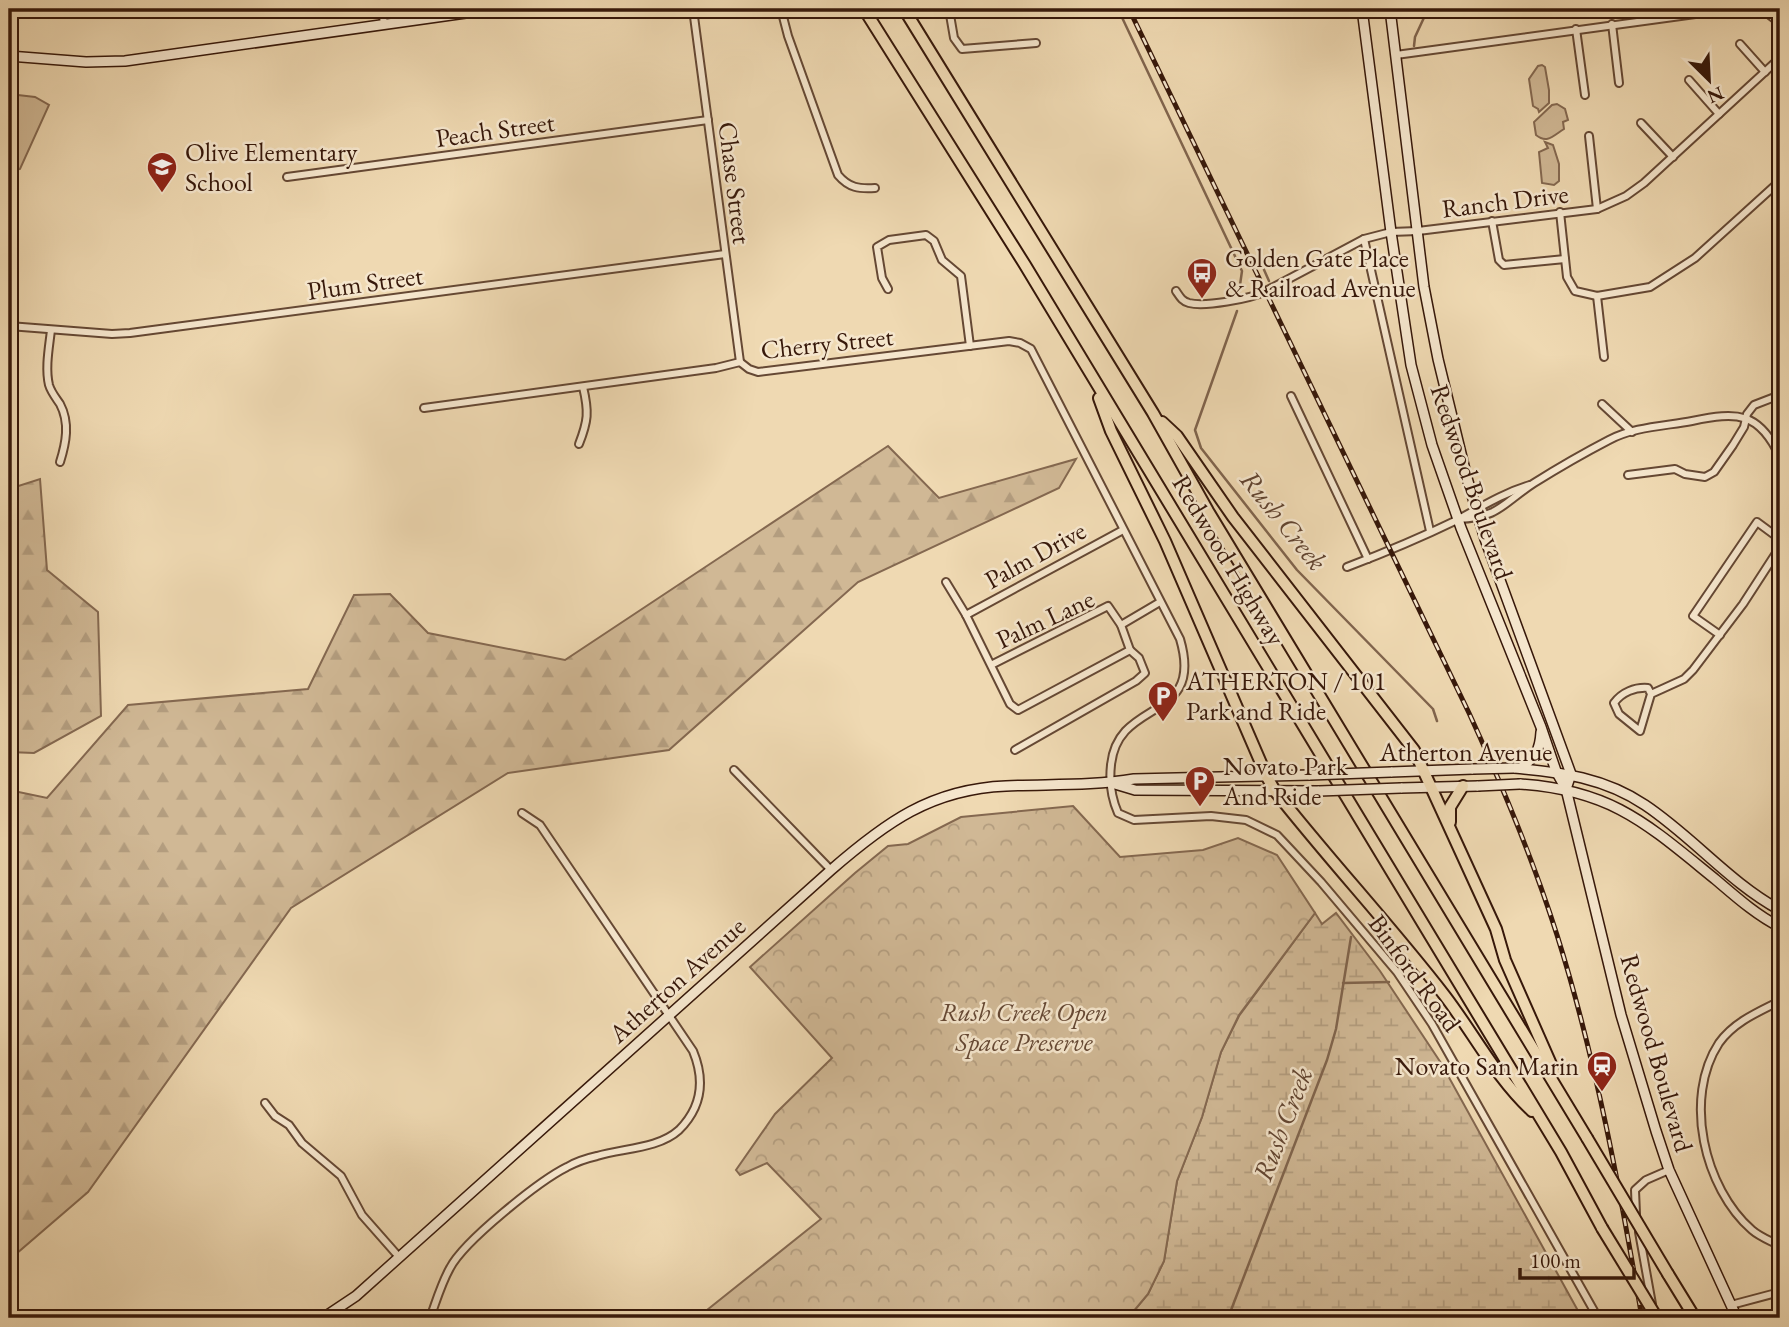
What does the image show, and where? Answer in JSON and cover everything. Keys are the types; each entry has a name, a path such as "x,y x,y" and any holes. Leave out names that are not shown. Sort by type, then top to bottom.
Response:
{"highway":[{"name":"Redwood Highway","path":"864,9 1091,376 1561,1152 1602,1228 1656,1318"},
{"name":"Redwood Highway","path":"904,9 1153,413 1215,523 1695,1318"},
{"path":"1091,376 1111,431 1165,541 1275,791 1447,998 1514,1095 1540,1118"},
{"path":"1153,413 1177,436 1241,527 1414,750 1496,929 1510,973 1572,1112"},
{"path":"1451,828 1450,807 1463,786"}],"main road":[{"path":"9,55 86,62 125,61 494,9"},
{"name":"Redwood Boulevard","path":"1362,9 1411,365 1432,445 1556,771 1566,789 1624,1023 1669,1170 1737,1318"},
{"name":"Redwood Boulevard","path":"1390,9 1424,287 1438,359 1479,518 1571,774"},
{"path":"1517,768 1536,756 1540,746 1541,727"},
{"name":"Atherton Avenue","path":"323,1318 356,1296 872,835 901,815 947,795 1004,786 1110,783 1134,779 1517,768 1556,771 1604,784 1645,805 1742,884 1780,911"},
{"path":"1566,789 1571,774"},
{"name":"Atherton Avenue","path":"1110,783 1135,790 1319,791 1520,784 1566,789 1602,800 1637,818 1737,897 1780,927"}],"street":[{"path":"382,9 384,24"},
{"name":"Chase Street","path":"693,9 740,362"},
{"path":"781,9 788,36 838,175 845,183 859,189 875,188"},
{"path":"949,9 954,38 961,49 968,51 1035,43"},
{"path":"1396,55 1732,9"},
{"path":"1752,9 1767,13 1780,23"},
{"path":"1612,24 1619,83"},
{"path":"1576,29 1585,95"},
{"path":"1740,44 1765,72"},
{"name":"Ranch Drive","path":"1177,291 1182,300 1193,304 1257,296 1364,239 1391,232 1597,209 1626,196 1644,183 1780,58"},
{"path":"1689,80 1719,114"},
{"name":"Peach Street","path":"287,177 708,120"},
{"path":"1641,123 1673,157"},
{"name":"Ranch Drive","path":"1589,136 1597,209"},
{"path":"1560,212 1567,277 1575,291 1597,296 1650,287 1695,258 1780,181"},
{"path":"1492,221 1499,260 1504,265 1566,259"},
{"path":"888,289 882,278 877,247 889,240 926,235 934,241 942,260 961,276 970,346"},
{"path":"1364,239 1430,531"},
{"name":"Plum Street","path":"9,326 130,334 725,254"},
{"path":"1597,296 1604,357"},
{"path":"51,330 48,373 50,388 61,407 67,426 60,462"},
{"name":"Cherry Street","path":"424,408 716,368 740,362 758,372 1009,341 1031,349 1180,639 1184,655 1185,670 1175,695 1136,721 1118,739 1112,755 1110,783"},
{"path":"579,444 587,424 588,409 583,387"},
{"path":"1628,475 1675,469 1685,474 1705,477 1714,472 1744,427 1754,405 1780,395"},
{"path":"1291,396 1368,559"},
{"path":"1602,404 1632,432"},
{"path":"1458,519 1479,518 1611,439 1632,432 1726,414 1755,422 1774,444 1780,457"},
{"path":"1348,566 1458,519 1515,489 1531,485"},
{"path":"1720,635 1693,616 1758,522 1780,539"},
{"name":"Palm Drive","path":"966,615 1123,530"},
{"path":"1651,694 1648,688 1639,687 1620,695 1614,703 1619,714 1640,731 1651,694 1684,679 1720,635 1780,547"},
{"path":"946,582 966,615 1010,704 1018,710 1130,650"},
{"path":"1121,625 1160,602"},
{"name":"Palm Lane","path":"991,665 1108,606 1121,625 1130,650 1139,658 1145,673 1136,681 1015,750"},
{"path":"734,770 831,870"},
{"name":"Binford Road","path":"1110,783 1118,813 1126,817 1134,820 1211,816 1247,821 1277,835 1310,870 1397,972 1432,1024 1598,1318"},
{"path":"430,1318 450,1266 476,1237 567,1167 596,1156 656,1142 679,1129 690,1116 700,1094 701,1069 693,1051 540,825 522,813"},
{"path":"1780,1001 1742,1020 1720,1041 1707,1065 1700,1126 1709,1160 1728,1202 1753,1231 1780,1247"},
{"path":"265,1103 289,1125 302,1143 341,1176 362,1215 399,1257"},
{"path":"1656,1318 1634,1204 1635,1190 1646,1180 1669,1170"},
{"path":"1731,1305 1780,1292"}],"green space":[{"path":"1538,66 1545,67 1549,103 1539,112 1533,106 1529,79"},
{"path":"9,94 35,97 49,105 20,169 9,172"},
{"path":"1557,104 1565,109 1568,120 1563,122 1564,129 1550,138 1540,138 1536,135 1534,122 1552,105"},
{"path":"1545,142 1553,145 1559,164 1559,181 1554,185 1542,183 1539,152 1548,148"},
{"path":"888,446 939,498 1076,459 1059,488 858,582 669,750 508,773 291,908 88,1192 9,1260 9,790 47,798 128,705 308,689 354,595 390,594 428,633 565,660"},
{"path":"40,479 47,570 98,612 101,716 34,753 9,752 9,489"},
{"name":"Rush Creek Open Space Preserve","path":"1073,806 1120,857 1203,850 1238,838 1277,855 1315,913 1239,1015 1221,1052 1202,1117 1177,1181 1164,1261 1148,1294 1128,1318 697,1318 821,1219 767,1163 740,1175 736,1170 775,1114 832,1058 750,967 888,846 908,844 961,817"},
{"path":"1315,913 1322,924 1336,913 1380,971 1441,1063 1582,1318 1128,1318 1148,1294 1164,1261 1177,1181 1202,1117 1221,1052 1239,1016"}],"waterway":[{"name":"Rush Creek","path":"1118,9 1242,271 1239,292"},
{"path":"1414,46 1415,37 1428,9"},
{"path":"1261,263 1269,281"},
{"name":"Rush Creek","path":"1237,311 1195,430 1201,448 1297,570 1433,709 1437,721"},
{"name":"Rush Creek","path":"1228,1318 1327,1060 1336,1029 1351,937"},
{"path":"1343,983 1389,982"}],"railway":[{"path":"1129,9 1469,713 1527,850 1557,935 1584,1029 1616,1173 1642,1318"}],"place":[{"name":"Olive Elementary School","path":"162,194"},
{"name":"Golden Gate Place & Railroad Avenue","path":"1202,300"},
{"name":"ATHERTON / 101 Park and Ride","path":"1163,723"},
{"name":"Novato Park And Ride","path":"1200,808"},
{"name":"Novato San Marin","path":"1602,1093"}]}
